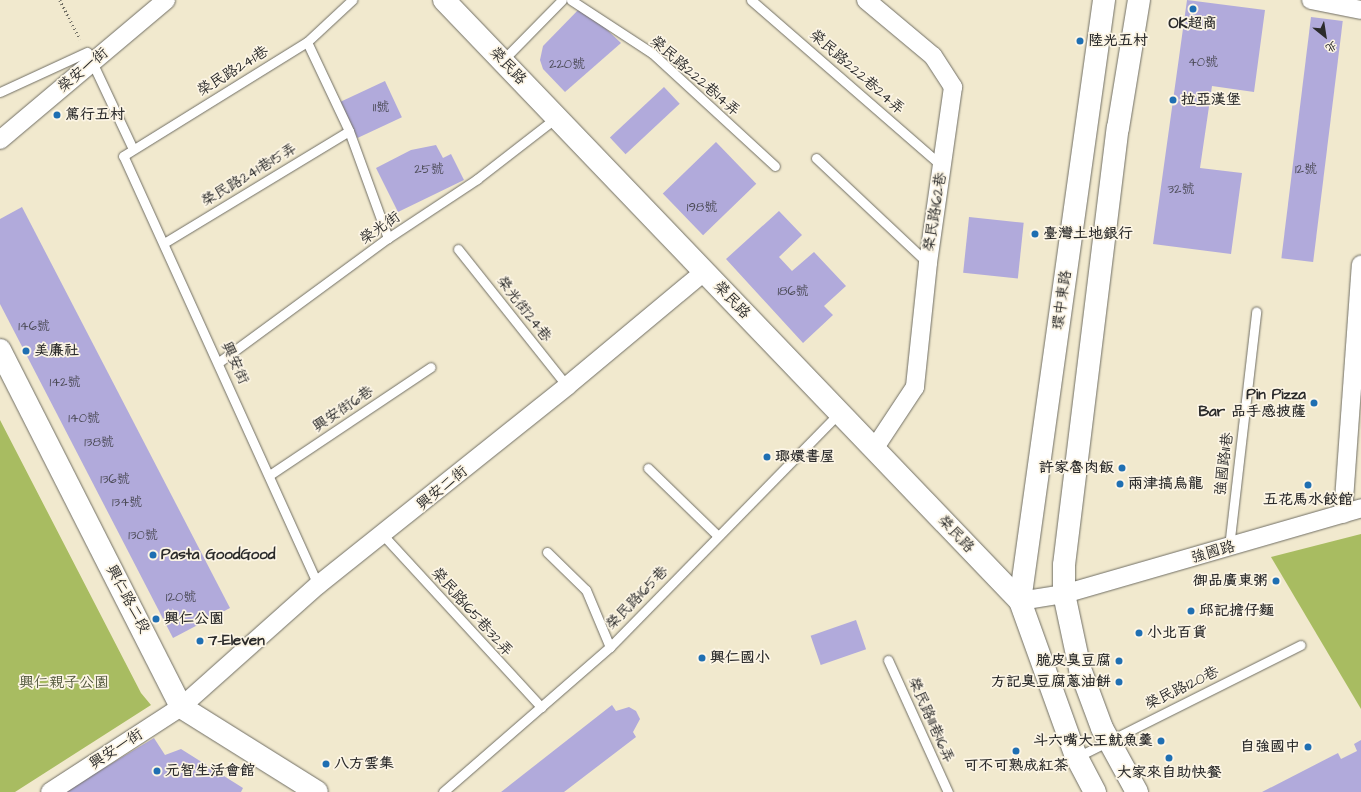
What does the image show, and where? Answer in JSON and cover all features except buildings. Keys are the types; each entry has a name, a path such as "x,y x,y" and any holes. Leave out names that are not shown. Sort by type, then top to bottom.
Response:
{"street":[{"name":"榮安一街","path":"0,140 89,57 166,0"},
{"name":"榮民路","path":"444,0 1020,601 1077,758 1095,792"},
{"name":"榮民路162巷","path":"866,0 933,56 953,87 928,263 915,386 874,449"},
{"name":"環中東路","path":"1020,601 1104,0"},
{"path":"1137,792 1109,740 1080,669 1064,594 1064,565 1074,464 1118,128 1139,0"},
{"path":"1312,0 1361,10"},
{"path":"1343,514 1361,264"},
{"name":"興安二街","path":"181,707 318,585 383,535 567,386 704,272"},
{"name":"興仁路二段","path":"0,350 181,707"},
{"name":"強國路","path":"1064,594 1229,548 1361,508"},
{"path":"1020,601 1064,594"},
{"path":"181,707 318,792"},
{"name":"興安一街","path":"50,792 181,707"}],"lane":[{"name":"榮民路241巷","path":"123,156 307,42 352,0"},
{"path":"503,60 562,0"},
{"name":"榮民路222巷14弄","path":"571,0 652,53 775,166"},
{"name":"榮民路222巷24弄","path":"751,0 942,166"},
{"path":"307,42 349,131 388,238"},
{"path":"0,92 89,57 133,149"},
{"name":"榮光街","path":"220,362 388,238 477,179 557,117"},
{"name":"榮民路241巷15弄","path":"164,243 349,131"},
{"name":"興安街","path":"123,156 271,474 318,585"},
{"path":"816,158 928,263"},
{"name":"榮光街24巷","path":"458,249 567,386"},
{"name":"強國路11巷","path":"1229,548 1256,312"},
{"name":"興安街6巷","path":"271,474 431,367"},
{"name":"榮民路165巷","path":"443,792 610,647 717,535 840,412"},
{"path":"648,468 717,535"},
{"name":"榮民路165巷32弄","path":"383,535 541,707"},
{"path":"547,552 586,590 610,647"},
{"name":"榮民路120巷","path":"1077,758 1109,740 1301,645"},
{"name":"榮民路111巷16弄","path":"888,660 948,792"}],"path":[{"path":"60,0 89,57"}],"green space":[{"name":"興仁親子公園","path":"0,420 141,693 151,705 15,792 0,792"},
{"path":"1361,534 1361,709 1271,557"}],"place":[{"name":"OK超商","path":"1193,9"},
{"name":"陸光五村","path":"1080,41"},
{"name":"拉亞漢堡","path":"1173,100"},
{"name":"篤行五村","path":"57,115"},
{"name":"臺灣土地銀行","path":"1035,234"},
{"name":"美廉社","path":"26,351"},
{"name":"Pin Pizza Bar 品手感披薩","path":"1314,403"},
{"name":"瑯嬛書屋","path":"767,457"},
{"name":"許家魯肉飯","path":"1122,468"},
{"name":"兩津搞烏龍","path":"1120,484"},
{"name":"五花馬水餃館","path":"1308,485"},
{"name":"Pasta GoodGood","path":"153,555"},
{"name":"御品廣東粥","path":"1276,581"},
{"name":"邱記擔仔麵","path":"1191,611"},
{"name":"興仁公園","path":"156,619"},
{"name":"小北百貨","path":"1139,633"},
{"name":"7-Eleven","path":"200,641"},
{"name":"興仁國小","path":"702,658"},
{"name":"脆皮臭豆腐","path":"1119,661"},
{"name":"方記臭豆腐蔥油餅","path":"1119,682"},
{"name":"斗六嘴大王魷魚羹","path":"1161,741"},
{"name":"自強國中","path":"1308,747"},
{"name":"可不可熟成紅茶","path":"1016,751"},
{"name":"大家來自助快餐","path":"1169,758"},
{"name":"八方雲集","path":"326,764"},
{"name":"元智生活會館","path":"157,771"}]}
